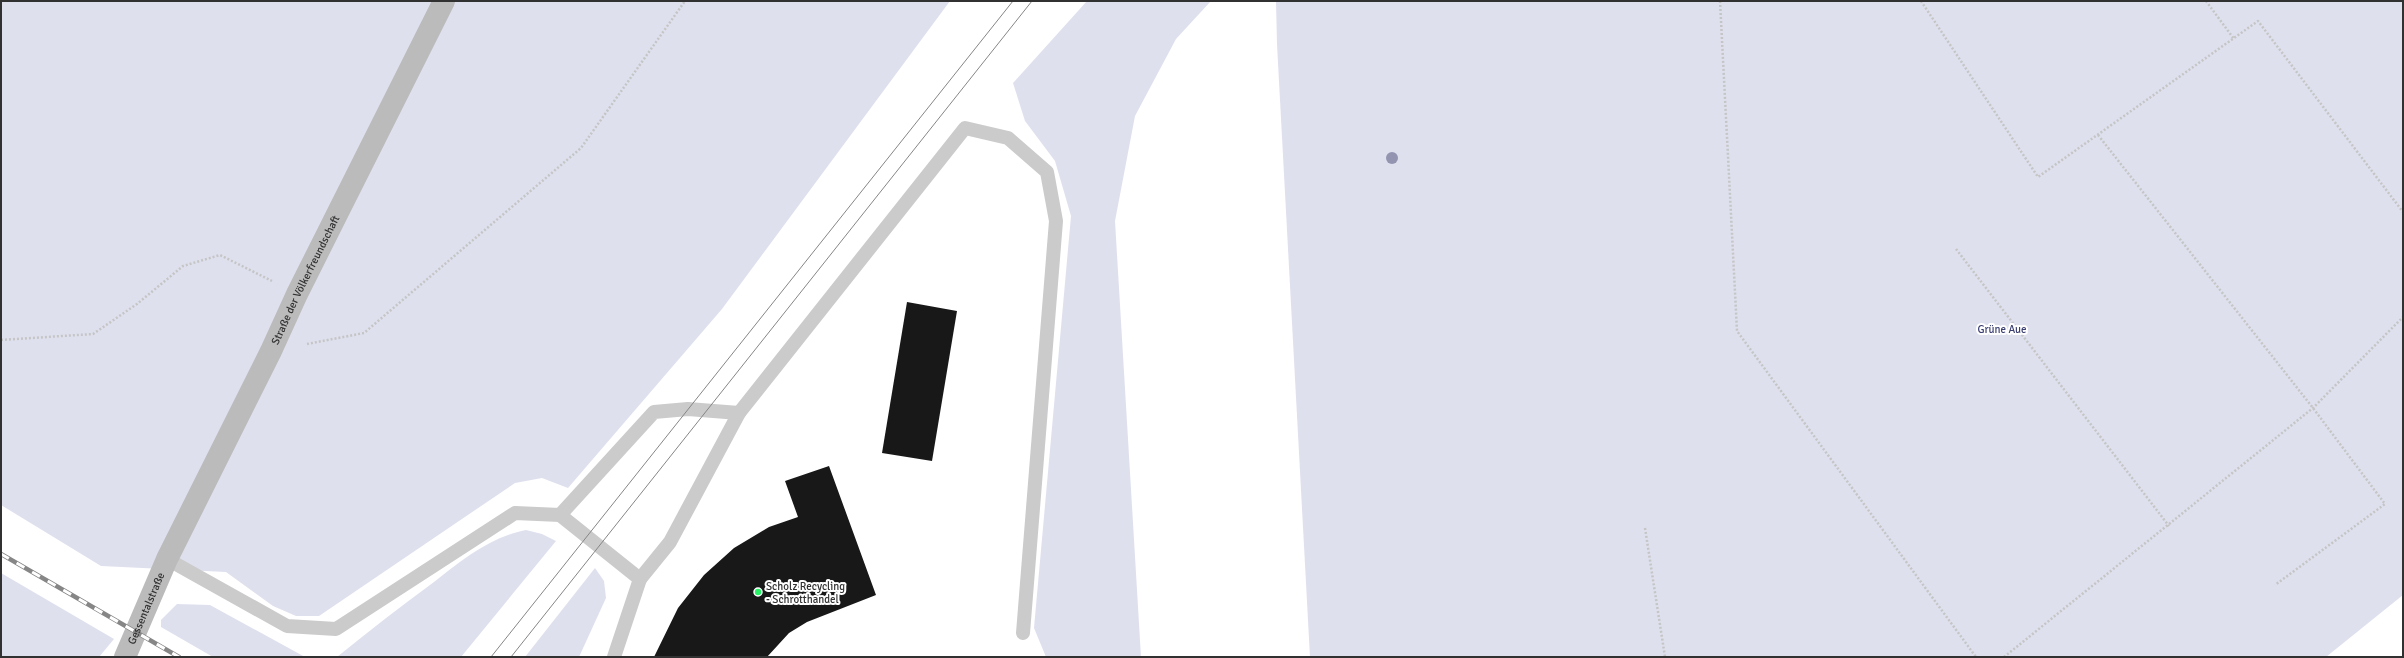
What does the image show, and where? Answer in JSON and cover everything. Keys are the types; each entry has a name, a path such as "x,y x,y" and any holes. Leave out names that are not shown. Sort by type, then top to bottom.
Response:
{"main road":[{"name":"Straße der Völkerfreundschaft","path":"167,559 271,351 297,294 444,1"},
{"name":"Gessentalstraße","path":"125,657 167,559"}],"lane":[{"path":"614,657 640,579 670,542 739,414 965,128 1008,138 1047,172 1056,221 1023,633"},
{"path":"560,515 654,412 688,409 739,414"},
{"path":"167,559 287,626 336,629 515,514 560,515 640,579"}],"path":[{"path":"271,351 364,332 581,148 686,1"},
{"path":"1720,1 1737,331 1976,657"},
{"path":"1922,1 2038,177 2258,21 2403,212"},
{"path":"2206,1 2234,39"},
{"path":"2098,135 2313,408 2385,504 2275,585"},
{"path":"1956,249 2169,526"},
{"path":"1,340 93,334 136,304 182,266 220,255 297,294"},
{"path":"2004,657 2169,526 2313,408 2403,317"},
{"path":"1645,528 1665,657"}],"green space":[{"path":"1,1 950,1 722,309 568,488 542,478 515,483 319,616 296,616 273,606 226,572 101,566 1,505"},
{"path":"1087,1 1211,1 1176,39 1135,116 1115,221 1141,657 1046,657 1034,628 1071,216 1055,161 1025,121 1013,83"},
{"name":"Grüne Aue","path":"1276,1 2403,1 2403,595 2326,657 1310,657 1277,44"},
{"path":"526,530 542,534 556,541 461,657 337,657 477,550 500,538"},
{"path":"595,568 604,581 606,598 579,657 525,657"},
{"path":"1,573 114,639 99,657 1,657"},
{"path":"177,604 210,605 305,657 213,657 161,627 161,620"}],"building":[{"path":"907,302 957,311 932,461 882,453"},
{"name":"Scholz Recycling - Schrotthandel","path":"829,466 876,595 807,622 789,633 767,657 654,657 678,608 704,575 734,548 769,527 798,517 785,481"}],"tram line":[{"path":"491,657 1013,1"},
{"path":"511,657 1032,1"}],"railway":[{"path":"1,554 179,657"}],"place":[{"name":"Scholz Recycling - Schrotthandel","path":"758,592"}]}
